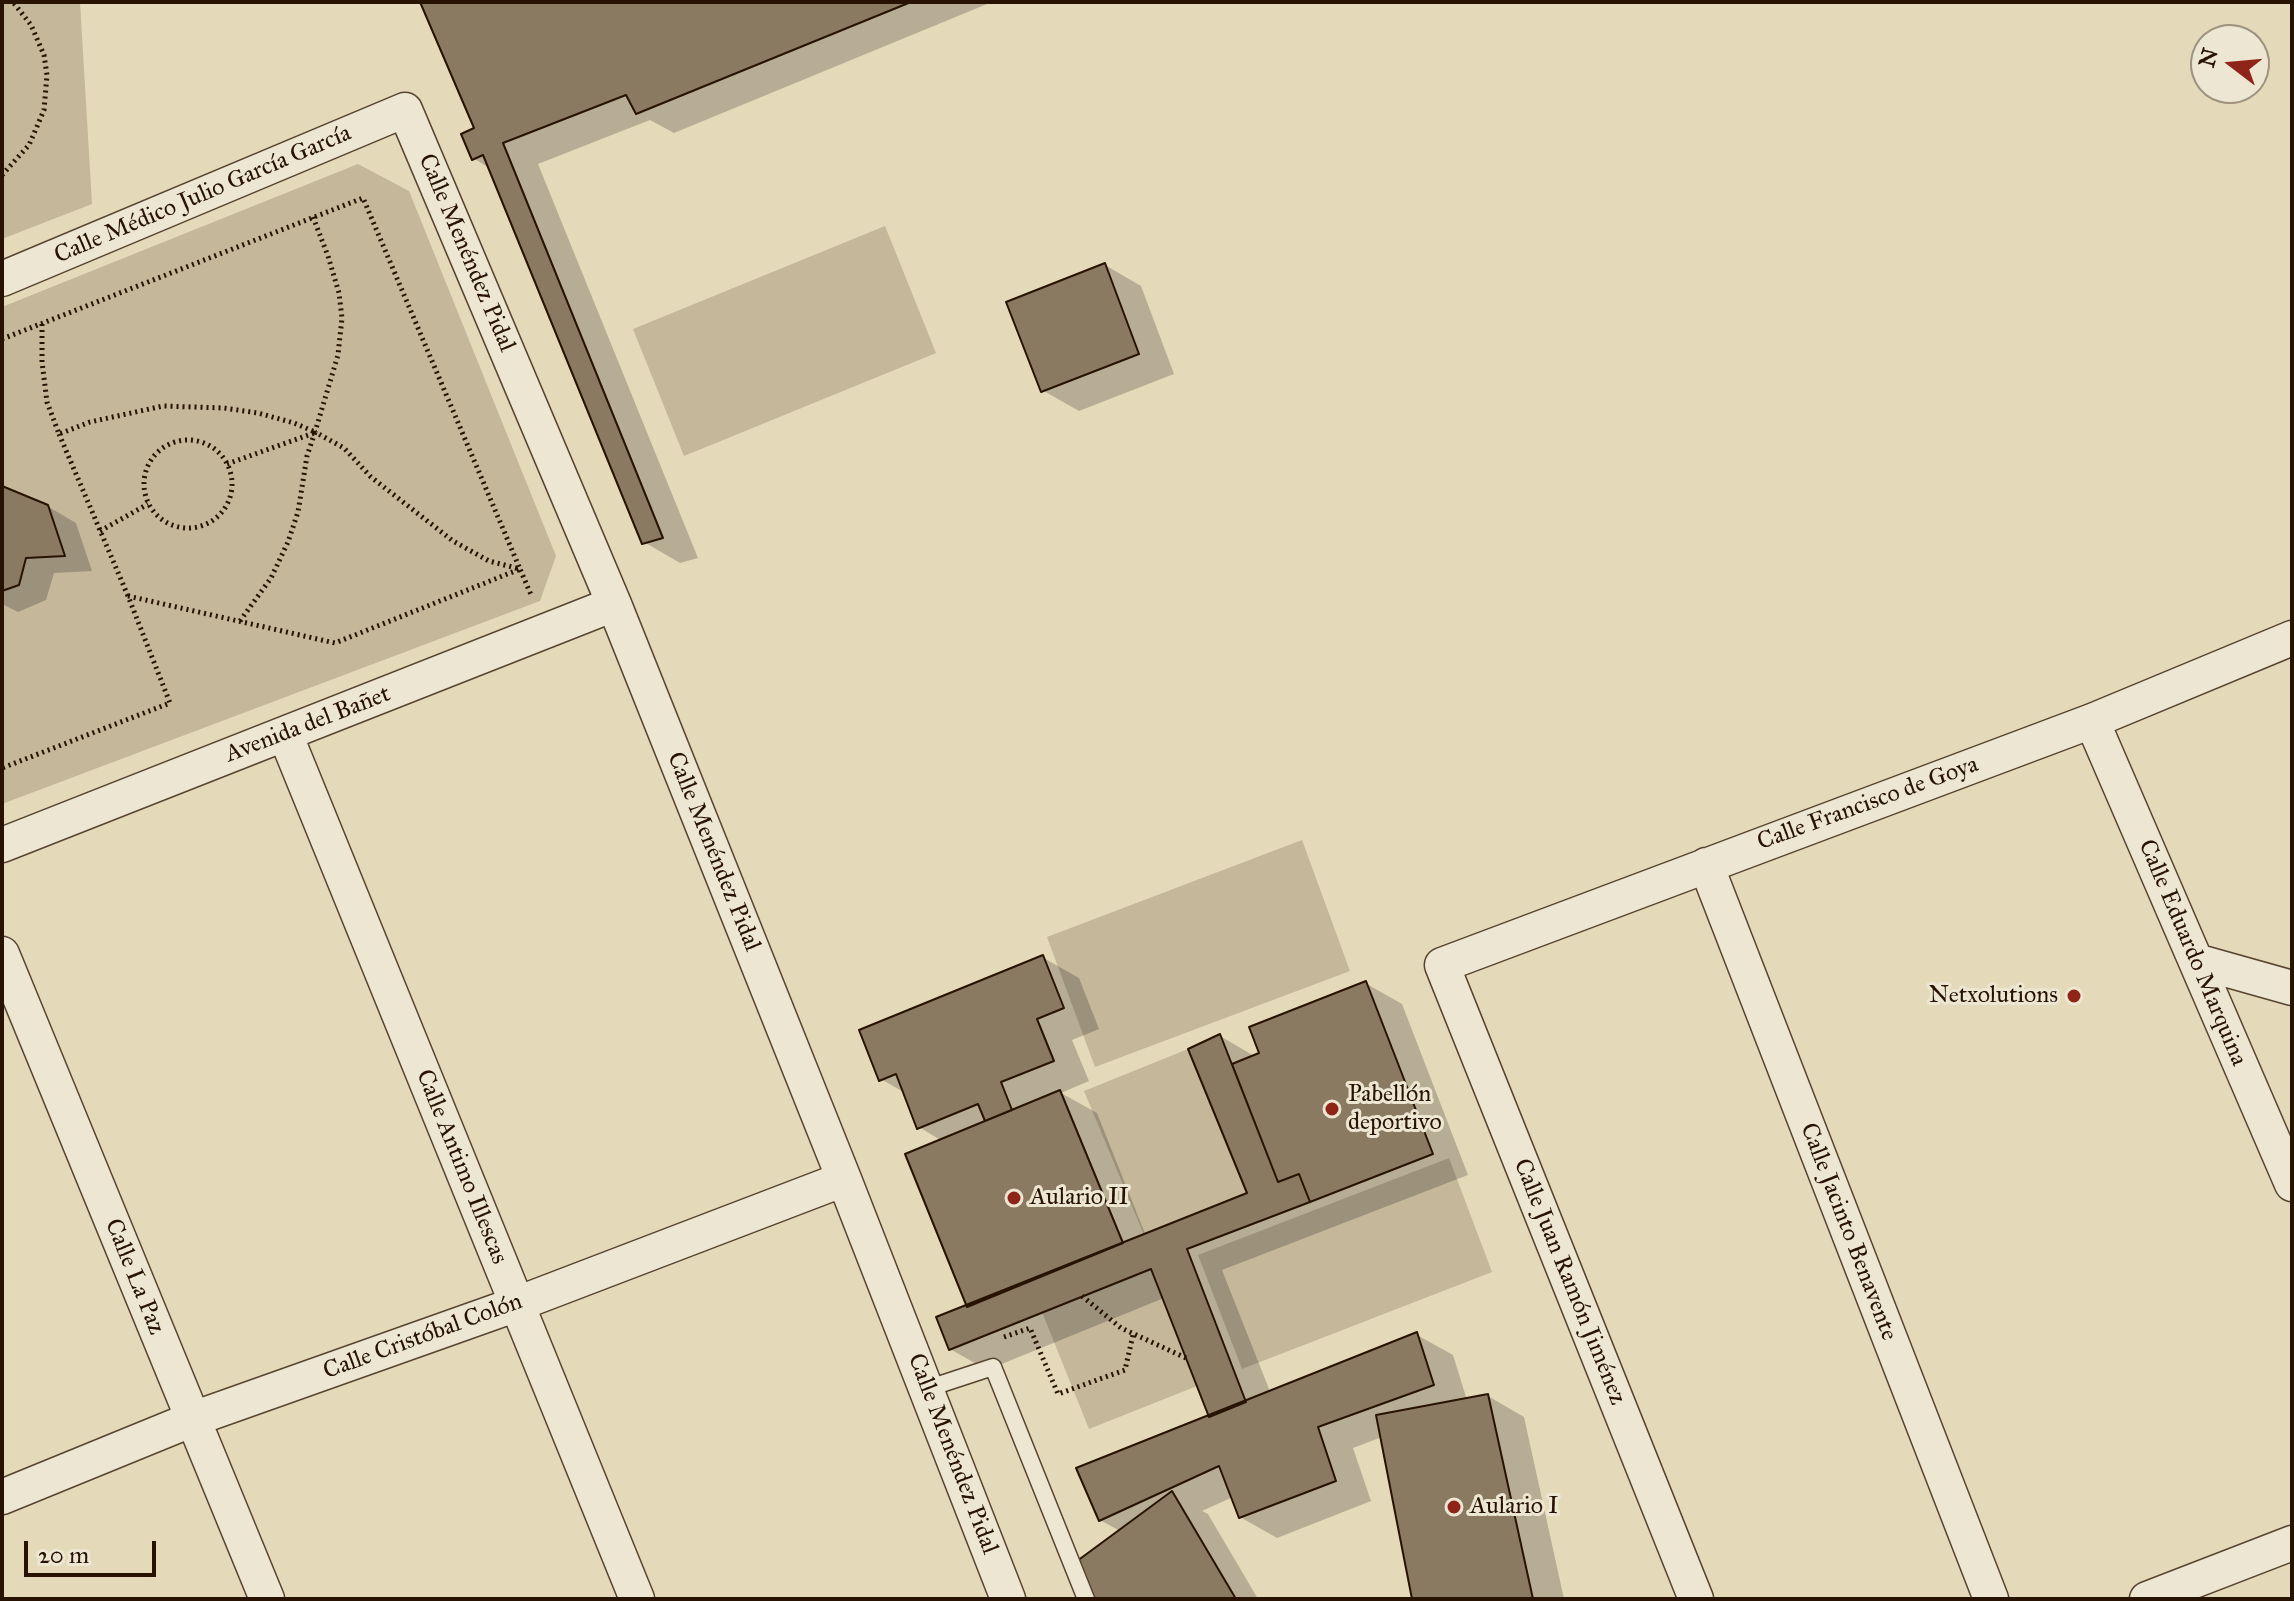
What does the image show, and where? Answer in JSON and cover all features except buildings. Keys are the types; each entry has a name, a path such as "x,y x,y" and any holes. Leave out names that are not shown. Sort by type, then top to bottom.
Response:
{"street":[{"name":"Calle Médico Julio García García","path":"2,279 405,110"},
{"name":"Calle Menéndez Pidal","path":"405,110 614,604 1008,1599"},
{"name":"Avenida del Bañet","path":"2,845 614,604"},
{"name":"Calle Francisco de Goya","path":"1442,965 2092,721 2292,638"},
{"name":"Calle Eduardo Marquina","path":"2092,721 2292,1184"},
{"name":"Calle Antimo Illescas","path":"285,734 637,1599"},
{"name":"Calle Jacinto Benavente","path":"1706,865 1991,1599"},
{"name":"Calle La Paz","path":"2,954 267,1599"},
{"path":"2196,961 2292,988"},
{"name":"Calle Juan Ramón Jiménez","path":"1442,965 1696,1599"},
{"name":"Calle Cristóbal Colón","path":"2,1497 193,1419 517,1304 844,1179"},
{"path":"2147,1599 2292,1543"}],"lane":[{"path":"926,1389 993,1367 1086,1599"}],"path":[{"path":"2,175 29,145 44,110 47,75 44,55 31,25 13,2"},
{"path":"2,339 363,198 520,569"},
{"path":"239,622 271,578 288,542 298,512 307,456 338,355 342,318 335,281 313,217"},
{"path":"2,768 170,703 47,402 42,362 42,324"},
{"path":"59,434 90,422 163,406 258,413 294,423 344,448 371,477 453,541 489,561 520,569"},
{"path":"227,464 315,432"},
{"path":"180,440 192,440 212,447 227,464 231,479 230,496 223,511 201,526 174,526 158,516 148,504 144,479 148,466 156,453 166,446 180,440"},
{"path":"100,531 148,504"},
{"path":"128,596 335,643 520,569"},
{"path":"1082,1296 1133,1335 1186,1358"},
{"path":"1002,1338 1030,1328 1058,1394 1125,1370 1133,1335"}],"shaded area":[{"path":"2,2 80,2 92,204 2,239"},
{"path":"358,164 409,191 556,556 540,601 2,804 2,307"},
{"path":"885,226 936,353 684,456 633,329"},
{"path":"1302,840 1350,971 1095,1067 1047,937"},
{"path":"1188,1049 1247,1193 1144,1235 1084,1091"},
{"path":"1449,1158 1492,1272 1242,1369 1198,1255"},
{"path":"1151,1269 1197,1386 1089,1429 1042,1312"}],"place":[{"name":"Netxolutions","path":"2074,996"},
{"name":"Pabellón deportivo","path":"1332,1109"},
{"name":"Aulario II","path":"1014,1198"},
{"name":"Aulario I","path":"1454,1507"}]}
